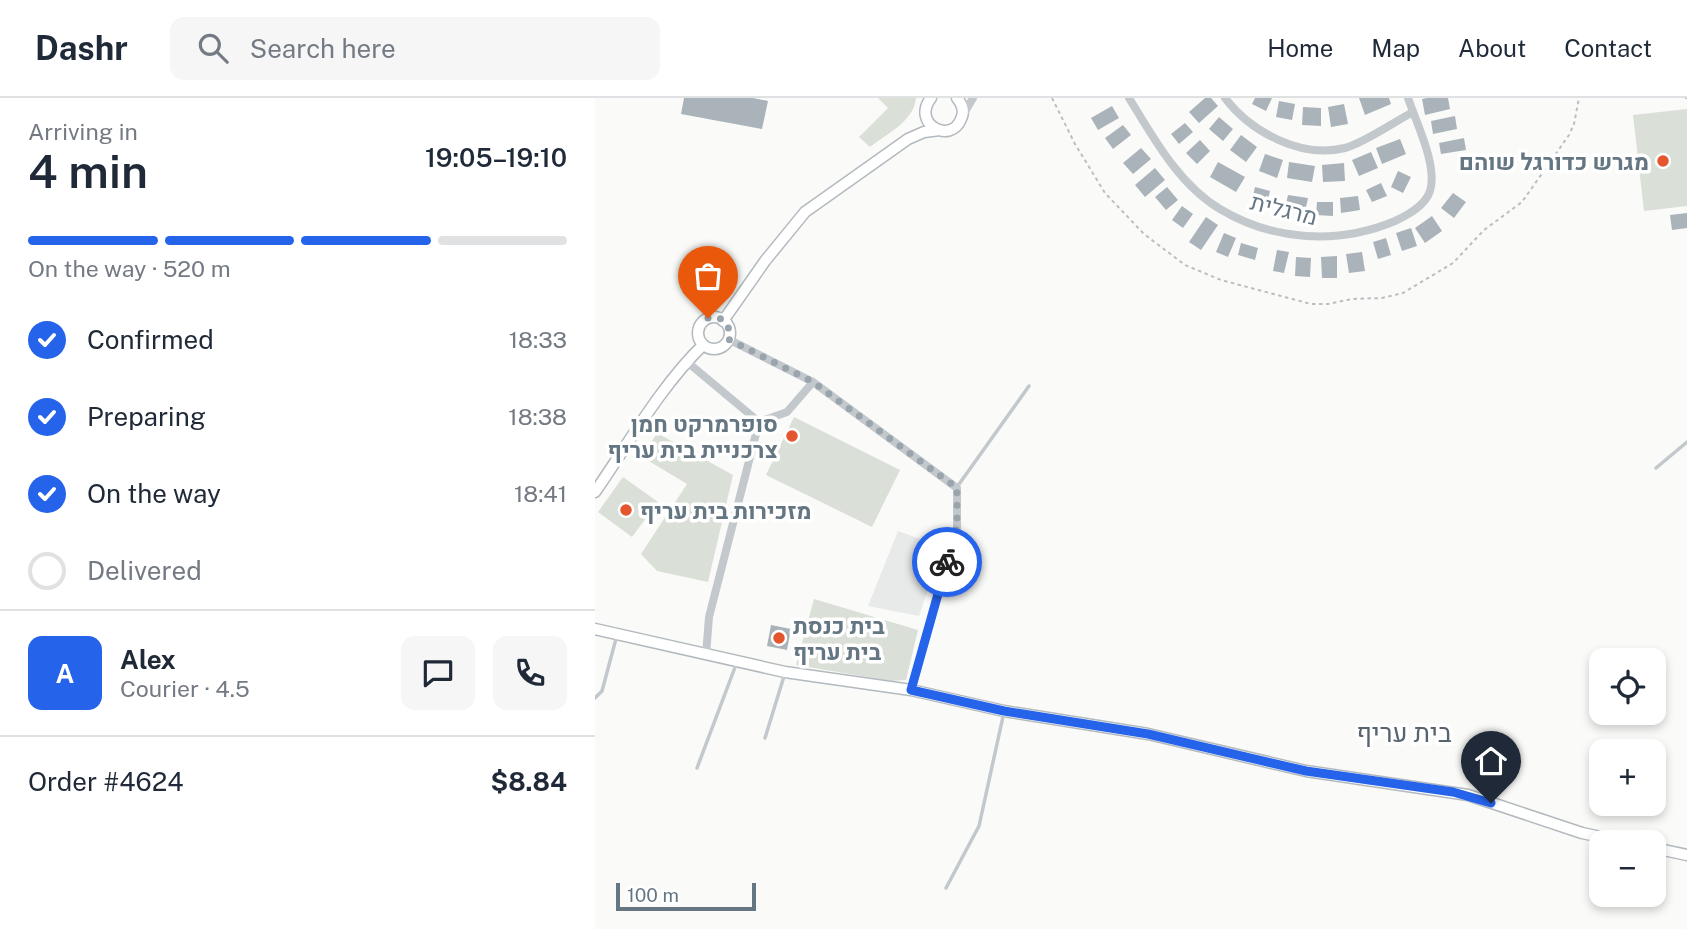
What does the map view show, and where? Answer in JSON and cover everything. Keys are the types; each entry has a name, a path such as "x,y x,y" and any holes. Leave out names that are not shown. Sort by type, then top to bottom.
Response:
{"street":[{"path":"957,98 963,109 963,116"},
{"path":"723,321 765,261 805,212 908,139 924,132 956,127 973,98"},
{"name":"מרגלית","path":"1129,98 1155,140 1185,178 1209,201 1246,222 1278,232 1317,238 1372,230 1416,210 1430,193 1431,167 1408,98"},
{"path":"1225,98 1243,119 1276,139 1300,148 1326,150 1347,147 1413,112"},
{"path":"927,104 929,123 940,130"},
{"path":"908,139 927,104"},
{"path":"714,317 723,321 729,329 728,339 717,349 703,345 699,330 704,321 714,317"},
{"path":"728,339 813,382 957,488 957,527 911,690"},
{"path":"595,492 686,361 703,345"},
{"path":"686,361 759,422"},
{"path":"759,422 787,412 813,382"},
{"path":"706,655 709,617 759,422"},
{"path":"595,629 785,672 911,690 1004,711 1148,734 1306,771 1468,795 1589,834"},
{"path":"1666,851 1687,855"}],"lane":[{"path":"957,488 1029,386"},
{"path":"1656,468 1687,442"},
{"path":"595,698 602,691 617,635"},
{"path":"697,768 737,660"},
{"path":"765,738 785,672"},
{"path":"946,888 979,826 1004,711"}],"shaded area":[{"path":"878,98 916,98 905,120 870,147 859,137 888,108"},
{"name":"מגרש כדורגל שוהם","path":"1687,109 1687,206 1644,211 1633,115"},
{"path":"794,417 900,470 872,527 766,475"},
{"path":"657,433 733,475 708,582 657,571 641,554 687,484 642,457"},
{"path":"623,477 658,502 632,537 598,512"},
{"path":"898,531 942,547 919,616 868,606"},
{"path":"814,599 918,630 906,680 891,681 796,665"}],"building":[{"path":"684,98 753,98 768,101 762,129 681,114"},
{"path":"1205,98 1211,98 1218,106 1199,123 1189,112"},
{"path":"1255,98 1272,98 1266,111 1252,104"},
{"path":"1359,98 1389,98 1391,104 1365,115"},
{"path":"1448,98 1450,109 1425,115 1422,99"},
{"path":"1279,101 1295,104 1292,120 1276,117"},
{"path":"1344,104 1348,124 1331,127 1328,107"},
{"path":"1112,106 1119,118 1098,130 1091,118"},
{"path":"1303,107 1321,108 1321,126 1302,125"},
{"path":"1455,116 1457,129 1433,134 1431,121"},
{"path":"1219,117 1233,129 1223,141 1209,129"},
{"path":"1185,123 1193,132 1179,144 1171,134"},
{"path":"1123,125 1131,135 1113,149 1105,138"},
{"path":"1241,135 1257,147 1246,162 1230,150"},
{"path":"1464,138 1466,150 1441,154 1439,143"},
{"path":"1400,139 1406,154 1382,164 1376,148"},
{"path":"1200,140 1210,151 1197,164 1186,153"},
{"path":"1141,148 1151,159 1133,174 1123,163"},
{"path":"1371,152 1378,168 1359,176 1352,160"},
{"path":"1265,154 1283,160 1277,178 1259,171"},
{"path":"1218,162 1245,177 1236,192 1210,177"},
{"path":"1289,162 1315,166 1312,182 1287,178"},
{"path":"1344,163 1345,181 1323,182 1322,165"},
{"path":"1155,168 1165,180 1145,197 1135,185"},
{"path":"1398,171 1411,177 1403,193 1391,187"},
{"path":"1381,183 1387,196 1372,202 1366,190"},
{"path":"1167,187 1178,200 1166,210 1155,197"},
{"path":"1255,187 1270,191 1267,204 1252,200"},
{"path":"1453,193 1466,202 1454,218 1441,208"},
{"path":"1288,195 1308,198 1305,212 1285,208"},
{"path":"1358,196 1360,210 1341,213 1340,198"},
{"path":"1317,202 1333,202 1333,216 1316,215"},
{"path":"1182,206 1193,214 1183,228 1172,220"},
{"path":"1687,213 1687,228 1672,230 1670,215"},
{"path":"1432,216 1442,231 1425,243 1415,228"},
{"path":"1206,217 1218,225 1201,250 1189,242"},
{"path":"1411,228 1417,246 1402,251 1396,233"},
{"path":"1224,233 1236,238 1228,257 1216,252"},
{"path":"1386,238 1391,255 1378,259 1373,242"},
{"path":"1241,243 1258,248 1255,260 1238,255"},
{"path":"1277,250 1289,252 1284,273 1273,271"},
{"path":"1362,252 1365,271 1349,273 1346,254"},
{"path":"1337,256 1337,278 1322,278 1321,257"},
{"path":"1296,257 1311,258 1310,277 1295,276"},
{"name":"בית כנסת בית עריף","path":"771,625 791,629 787,650 767,646"}],"way so far":[{"path":"708,318 719,318 727,324 730,334 728,339 813,382 957,488 957,527 947,562"}],"place":[{"name":"מגרש כדורגל שוהם","path":"1663,161"},
{"name":"סופרמרקט חמן צרכניית בית עריף","path":"792,436"},
{"name":"מזכירות בית עריף","path":"626,510"},
{"name":"בית כנסת בית עריף","path":"779,638"}],"district":[{"name":"בית עריף","path":"1404,732"}],"route":[{"path":"947,562 911,690 1004,711 1148,734 1306,771 1453,792 1491,803"}]}
